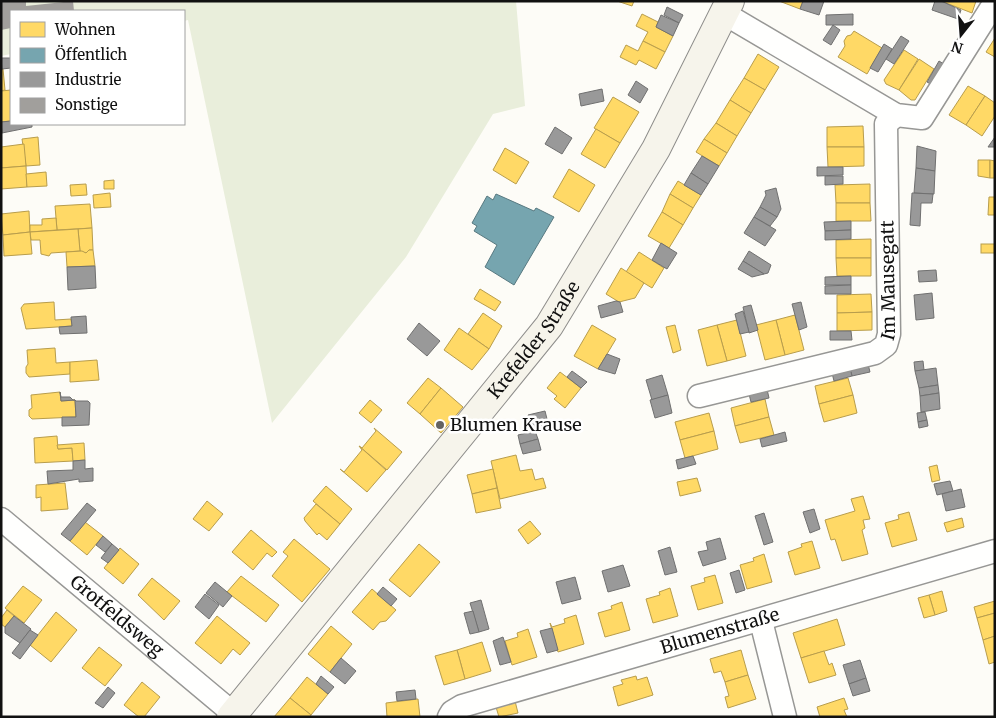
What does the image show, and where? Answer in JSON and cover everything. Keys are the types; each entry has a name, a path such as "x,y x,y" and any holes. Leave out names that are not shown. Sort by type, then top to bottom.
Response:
{"main road":[{"name":"Krefelder Straße","path":"232,715 549,326 656,148 728,8"}],"street":[{"path":"728,8 896,116 922,118 995,2"},
{"name":"Im Mausegatt","path":"699,396 874,353 886,345 889,334 886,124 896,116"},
{"name":"Grotfeldsweg","path":"1,519 232,715"},
{"name":"Blumenstraße","path":"450,717 452,712 462,706 761,621 995,551"},
{"path":"761,621 785,717"}],"green space":[{"path":"1,1 516,1 525,106 493,114 406,257 272,423 188,20 185,21 185,10 10,10 10,54 1,56"}],"building: Wohnen":[{"path":"617,1 634,1 632,6"},
{"path":"779,1 803,1 800,9"},
{"path":"941,1 976,1 972,13"},
{"path":"642,14 658,22 656,27 673,36 665,52 643,41 648,32 636,26"},
{"path":"854,31 882,48 867,74 838,57 845,46 844,41 847,36 851,35"},
{"path":"995,38 995,57 986,52"},
{"path":"643,41 665,52 656,69 639,60 636,65 620,57 626,45 638,51"},
{"path":"904,50 918,59 899,90 886,84 884,80"},
{"path":"758,54 779,67 765,90 744,78"},
{"path":"919,59 934,69 915,100 911,100 899,90"},
{"path":"1,69 3,69 5,90 1,91"},
{"path":"744,78 765,90 751,113 730,100"},
{"path":"968,86 985,96 966,125 949,115"},
{"path":"10,90 10,121 1,122 1,91"},
{"path":"985,96 995,103 995,116 982,136 966,125"},
{"path":"613,97 639,112 620,143 594,128"},
{"path":"730,100 751,113 737,136 716,123"},
{"path":"716,123 737,136 727,153 704,139"},
{"path":"863,126 864,147 827,147 827,127"},
{"path":"596,129 620,143 605,168 581,154"},
{"path":"38,137 40,165 26,166 22,139"},
{"path":"704,139 727,153 719,166 696,152"},
{"path":"24,144 26,166 1,168 1,147"},
{"path":"827,147 864,147 864,166 828,167"},
{"path":"505,148 529,162 516,184 493,170"},
{"path":"978,160 990,160 990,178 978,176"},
{"path":"990,160 995,161 995,178 990,178"},
{"path":"26,166 27,187 1,189 1,168"},
{"path":"569,169 595,185 579,212 553,197"},
{"path":"46,172 47,186 27,187 26,174"},
{"path":"114,180 114,189 104,189 104,181"},
{"path":"678,181 701,195 693,208 670,194"},
{"path":"86,184 87,195 71,196 70,185"},
{"path":"870,184 870,203 836,203 835,185"},
{"path":"110,193 111,207 94,208 93,195"},
{"path":"670,194 693,208 683,225 662,212"},
{"path":"989,197 995,197 995,215 988,215"},
{"path":"836,203 870,203 871,221 836,221"},
{"path":"90,204 92,228 57,230 55,206"},
{"path":"29,211 30,232 3,235 1,214"},
{"path":"662,212 683,225 669,248 648,236"},
{"path":"56,218 57,230 30,232 30,225 42,225 42,219"},
{"path":"92,228 93,250 89,250 86,253 80,251 78,229"},
{"path":"78,229 80,251 51,253 49,256 41,254 40,240 31,240 30,232"},
{"path":"30,232 32,254 4,256 3,235"},
{"path":"871,239 871,258 836,258 836,240"},
{"path":"981,244 995,244 995,253 981,253"},
{"path":"89,250 93,250 95,266 67,267 66,252 82,251 86,253"},
{"path":"639,252 664,268 652,288 626,272"},
{"path":"836,258 871,258 871,276 837,276"},
{"path":"621,268 644,283 635,298 619,302 606,294"},
{"path":"480,289 501,302 495,311 474,299"},
{"path":"871,294 872,312 837,313 837,295"},
{"path":"54,302 55,320 71,319 72,326 26,329 21,308 24,304"},
{"path":"872,312 872,330 837,331 837,313"},
{"path":"483,313 502,326 489,349 468,334"},
{"path":"795,315 804,350 785,355 776,320"},
{"path":"737,320 746,356 727,361 717,325"},
{"path":"776,320 785,355 765,360 756,325"},
{"path":"592,325 616,339 598,369 574,356"},
{"path":"675,325 681,350 673,353 666,327"},
{"path":"717,325 727,361 707,366 698,330"},
{"path":"459,328 489,349 472,370 444,350"},
{"path":"55,348 56,363 70,362 70,374 29,377 26,373 28,364 27,350"},
{"path":"97,360 99,380 70,382 70,362"},
{"path":"560,372 581,388 565,408 554,399 557,396 547,388"},
{"path":"428,378 441,388 420,414 407,403"},
{"path":"848,378 853,395 819,404 815,386"},
{"path":"441,388 463,407 441,433 420,414"},
{"path":"60,392 61,401 75,400 76,417 32,419 29,416 29,410 32,408 31,395"},
{"path":"853,395 857,413 824,422 819,404"},
{"path":"765,399 769,417 735,426 731,408"},
{"path":"370,400 382,410 371,423 359,413"},
{"path":"709,413 714,431 680,440 675,422"},
{"path":"769,417 774,435 740,443 735,426"},
{"path":"374,428 402,452 387,470 359,446 362,448 376,431"},
{"path":"714,431 718,449 685,458 680,440"},
{"path":"57,436 58,449 72,448 73,461 35,463 34,438"},
{"path":"84,443 85,460 73,461 72,448 58,449 57,445"},
{"path":"359,446 386,470 367,492 340,469 344,472 362,450"},
{"path":"516,455 520,471 532,469 535,480 543,478 546,488 500,499 491,461"},
{"path":"937,465 940,480 932,482 929,467"},
{"path":"493,469 497,488 472,494 467,475"},
{"path":"697,478 701,491 680,496 677,482"},
{"path":"65,483 68,509 41,511 41,497 36,498 36,485"},
{"path":"326,486 352,509 340,524 313,501"},
{"path":"497,488 501,508 476,513 472,494"},
{"path":"863,496 870,519 863,520 865,528 862,530 868,554 842,561 835,539 831,540 825,520 855,511 851,499"},
{"path":"207,501 223,514 209,531 193,519"},
{"path":"316,504 340,524 327,540 319,533 317,535 304,518"},
{"path":"909,512 917,540 892,547 885,523 899,519 898,515"},
{"path":"962,518 964,527 947,532 944,523"},
{"path":"530,521 541,534 528,544 518,530"},
{"path":"85,522 103,536 87,555 70,541"},
{"path":"251,530 277,552 272,557 267,553 253,570 232,552"},
{"path":"294,539 330,569 302,602 272,576 288,556 283,552"},
{"path":"812,541 820,568 795,575 788,552 802,547 801,544"},
{"path":"419,544 440,562 410,597 389,580"},
{"path":"120,548 139,564 123,584 104,568"},
{"path":"764,554 772,582 747,589 740,565 754,561 753,558"},
{"path":"715,575 723,603 698,610 691,586 705,582 704,578"},
{"path":"241,576 279,605 266,622 227,592"},
{"path":"152,578 180,601 164,620 138,595"},
{"path":"23,586 42,600 24,623 5,608"},
{"path":"670,588 678,616 653,623 646,599 660,595 659,592"},
{"path":"372,589 396,610 386,621 380,622 373,630 352,612"},
{"path":"942,591 947,611 935,615 929,595"},
{"path":"929,595 935,615 924,618 918,598"},
{"path":"995,601 995,613 977,618 974,607"},
{"path":"622,602 630,630 605,637 598,613 612,609 611,606"},
{"path":"7,610 14,616 5,627 1,624 1,618"},
{"path":"56,612 77,630 51,662 30,645"},
{"path":"995,613 995,636 983,640 977,618"},
{"path":"576,615 584,644 558,652 550,623 552,627 565,623 564,619"},
{"path":"217,616 250,643 240,655 233,649 221,664 195,643"},
{"path":"837,619 845,645 801,658 793,633"},
{"path":"331,626 352,644 330,672 308,654"},
{"path":"528,629 537,657 512,665 505,641 518,637 517,633"},
{"path":"995,636 995,662 989,664 983,640"},
{"path":"482,642 491,671 465,679 457,650"},
{"path":"99,647 122,665 105,686 82,668"},
{"path":"457,650 465,679 444,685 435,656"},
{"path":"741,650 748,675 725,682 721,671 714,673 710,659"},
{"path":"824,651 829,665 832,663 836,675 809,683 801,658"},
{"path":"748,675 756,699 728,708 725,697 729,696 725,682"},
{"path":"636,676 637,680 647,677 653,695 618,706 613,687 623,684 621,680"},
{"path":"307,677 328,694 311,715 290,698"},
{"path":"142,682 160,697 144,717 139,717 124,705"},
{"path":"290,698 311,715 310,717 274,717"},
{"path":"844,698 848,709 844,710 847,717 820,717 817,707"},
{"path":"418,699 420,717 387,717 386,703"},
{"path":"515,701 518,713 499,717 496,707"}],"building: Öffentlich":[{"path":"496,194 534,211 536,208 554,217 514,285 485,267 497,245 474,231 477,226 472,223 487,196 493,200"}],"building: Industrie":[{"path":"803,1 824,1 819,15 800,9"},
{"path":"935,1 941,1 961,10 958,19 932,10"},
{"path":"667,7 683,15 679,23 664,15"},
{"path":"853,14 853,25 826,25 826,15"},
{"path":"661,15 679,23 673,36 656,27"},
{"path":"833,25 840,30 831,45 823,40"},
{"path":"901,36 909,41 894,64 886,59"},
{"path":"884,44 892,49 878,72 870,68"},
{"path":"1,58 10,58 10,68 2,69"},
{"path":"939,61 947,66 934,86 927,82"},
{"path":"636,81 648,89 640,103 628,95"},
{"path":"602,89 604,101 581,106 579,94"},
{"path":"10,121 10,125 32,125 32,127 2,133 1,122"},
{"path":"555,127 572,138 562,154 545,144"},
{"path":"995,137 995,147 988,147"},
{"path":"917,146 936,151 935,171 916,168"},
{"path":"702,156 719,166 708,184 691,173"},
{"path":"817,167 843,167 843,175 817,176"},
{"path":"916,168 935,171 934,194 914,193"},
{"path":"691,173 708,184 701,195 684,185"},
{"path":"825,176 843,176 843,184 825,185"},
{"path":"776,188 781,209 777,217 760,207 766,195 765,191"},
{"path":"912,193 933,194 932,203 921,203 920,226 910,225"},
{"path":"760,207 777,217 770,226 754,217"},
{"path":"754,217 776,230 765,246 744,233"},
{"path":"851,221 851,230 825,231 824,222"},
{"path":"851,230 851,239 825,240 825,231"},
{"path":"661,243 677,253 667,269 652,260"},
{"path":"749,251 771,265 768,273 764,274 743,261"},
{"path":"743,261 764,274 752,277 738,269"},
{"path":"95,266 96,288 68,290 67,267"},
{"path":"936,270 937,281 919,282 918,271"},
{"path":"851,276 851,285 825,285 825,277"},
{"path":"851,285 851,294 825,294 825,286"},
{"path":"932,293 934,318 916,320 914,295"},
{"path":"616,301 620,302 623,312 601,318 598,306"},
{"path":"801,302 807,327 799,330 792,304"},
{"path":"751,305 758,330 749,333 743,307"},
{"path":"743,311 749,332 740,334 735,314"},
{"path":"86,316 87,333 60,334 59,327 72,326 71,317"},
{"path":"419,323 440,341 427,356 407,339"},
{"path":"830,331 851,331 852,340 830,340"},
{"path":"607,354 620,359 615,374 598,369"},
{"path":"923,361 924,370 915,371 914,362"},
{"path":"868,364 870,372 852,376 850,368"},
{"path":"850,368 852,376 834,381 832,373"},
{"path":"936,368 938,385 919,388 915,371"},
{"path":"572,371 587,382 581,388 567,377"},
{"path":"662,375 668,395 652,400 646,380"},
{"path":"938,385 939,393 920,396 919,388"},
{"path":"767,389 769,398 751,402 749,394"},
{"path":"60,392 61,397 70,397 75,400 61,401"},
{"path":"939,393 940,409 921,412 920,396"},
{"path":"668,395 672,413 655,418 650,400"},
{"path":"75,400 88,401 90,403 89,425 62,426 62,417 76,417"},
{"path":"545,411 549,427 532,431 528,415"},
{"path":"925,412 927,420 918,422 917,413"},
{"path":"927,420 928,426 919,428 918,422"},
{"path":"535,431 538,439 520,444 518,435"},
{"path":"785,432 787,441 762,447 760,439"},
{"path":"538,439 541,450 523,454 520,444"},
{"path":"693,456 696,464 678,469 676,460"},
{"path":"85,460 85,469 93,468 93,481 79,482 79,479 48,484 47,471 73,470 73,461"},
{"path":"950,481 953,491 937,495 934,484"},
{"path":"961,489 965,507 946,511 942,494"},
{"path":"87,503 96,510 70,541 61,534"},
{"path":"814,509 820,529 810,533 803,512"},
{"path":"764,513 773,542 764,545 755,516"},
{"path":"103,536 112,544 105,552 96,545"},
{"path":"720,538 726,559 703,566 698,552 708,550 706,542"},
{"path":"112,544 119,550 108,563 101,558"},
{"path":"670,547 677,572 665,575 658,551"},
{"path":"623,565 630,586 608,592 602,571"},
{"path":"739,570 745,590 736,593 730,573"},
{"path":"575,577 581,599 562,604 556,582"},
{"path":"215,582 232,596 223,607 206,593"},
{"path":"383,587 397,599 391,606 377,594"},
{"path":"205,594 219,605 209,619 195,607"},
{"path":"481,600 489,629 479,632 470,603"},
{"path":"473,611 479,632 470,634 464,613"},
{"path":"14,616 31,629 20,643 5,633 5,627"},
{"path":"552,628 558,650 547,653 540,631"},
{"path":"30,630 38,635 20,659 12,653"},
{"path":"503,637 511,662 500,665 493,641"},
{"path":"341,658 356,671 345,684 330,672"},
{"path":"860,660 866,678 849,684 843,665"},
{"path":"321,676 334,687 328,694 316,684"},
{"path":"866,678 870,691 853,696 849,684"},
{"path":"108,687 115,693 103,708 95,703"},
{"path":"415,690 416,699 397,701 396,692"}],"building: Sonstige":[{"path":"1,1 26,1 26,6 73,1 74,10 10,10 10,28 1,30"}],"place":[{"name":"Blumen Krause","path":"440,425"}]}
